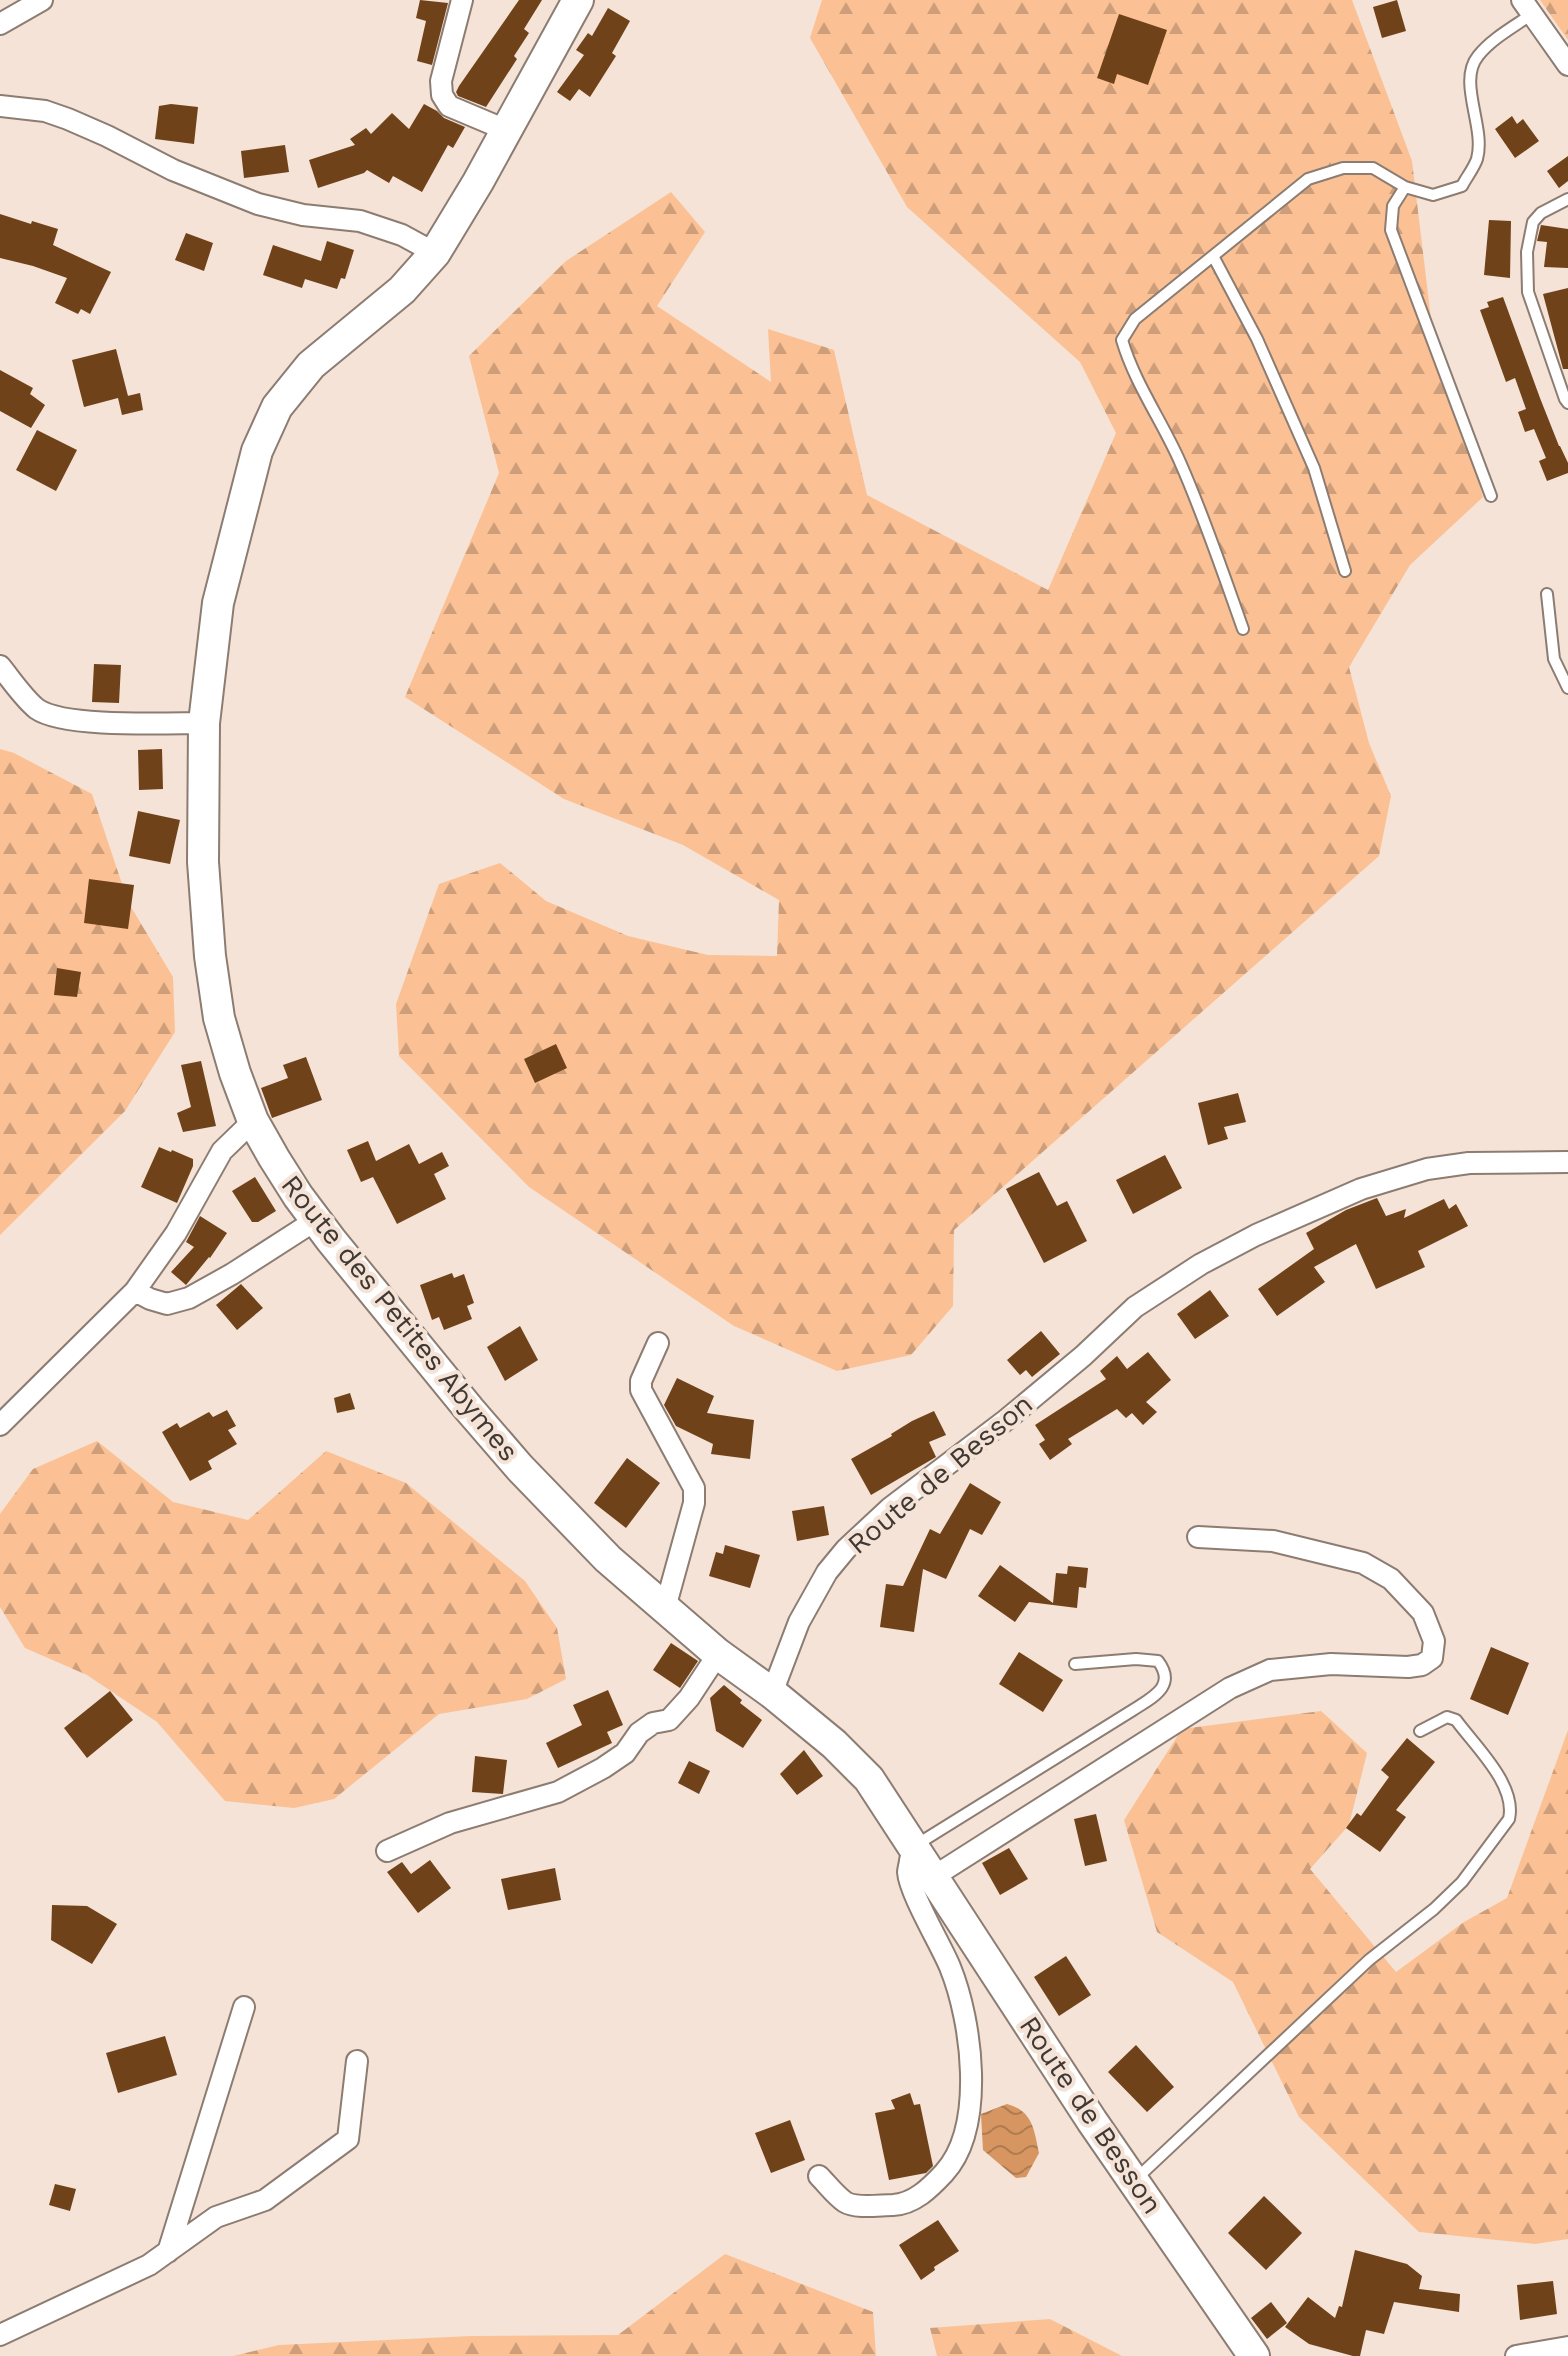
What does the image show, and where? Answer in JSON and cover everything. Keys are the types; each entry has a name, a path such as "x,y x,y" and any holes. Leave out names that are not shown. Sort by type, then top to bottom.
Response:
{"main road":[{"name":"Route des Petites Abymes","path":"578,0 435,253 402,290 311,365 277,407 257,451 218,603 204,723 203,862 210,956 219,1018 253,1121 316,1220 520,1468 608,1559 718,1654 772,1693"},
{"name":"Route de Besson","path":"772,1693 834,1744 869,1779 1134,2181 1254,2356"}],"street":[{"path":"0,24 42,0"},
{"path":"462,0 441,81 442,95 449,106 506,130"},
{"path":"1527,7 1568,65"},
{"path":"0,106 45,111 68,119 173,170 258,204 303,215 360,221 402,235 435,253"},
{"path":"0,666 37,708 58,718 204,723"},
{"path":"0,1425 135,1291 176,1233 222,1151 253,1121"},
{"name":"Route de Besson","path":"772,1693 799,1622 827,1572 846,1549 890,1508 1006,1420 1083,1356 1135,1307 1201,1264 1256,1235 1361,1189 1427,1169 1455,1165 1568,1162"},
{"path":"135,1291 167,1304 189,1298 316,1220"},
{"path":"658,1343 641,1381 641,1390 694,1488 694,1503 665,1608"},
{"path":"819,2176 847,2203 905,2205 931,2187 955,2161 966,2129 972,2079 969,2039 952,1971 913,1890 907,1871 910,1860 923,1860 1230,1688 1270,1670 1331,1664 1408,1667 1422,1665 1432,1658 1434,1641 1423,1613 1391,1579 1363,1563 1273,1541 1198,1537"},
{"path":"387,1851 450,1823 558,1792 603,1768 625,1753 639,1733 653,1723 669,1720 689,1698 718,1654"},
{"path":"168,2252 244,2007"},
{"path":"0,2335 149,2265 216,2217 265,2200 348,2139 357,2061"},
{"path":"1516,2356 1568,2347"}],"lane":[{"path":"1243,629 1179,459 1129,364 1122,340 1135,319 1308,179 1343,168 1373,168 1405,187 1433,195 1462,186 1477,159 1479,126 1470,86 1471,71 1477,57 1527,7"},
{"path":"1405,187 1393,206 1391,230 1491,496"},
{"path":"1568,199 1541,213 1533,222 1527,252 1528,292 1568,403"},
{"path":"1213,256 1257,339 1309,454 1345,571"},
{"path":"1547,594 1554,659 1568,688"},
{"path":"923,1860 1162,1689 1166,1678 1158,1661 1136,1659 1075,1664"},
{"path":"1134,2181 1369,1960 1453,1891 1509,1819 1512,1808 1506,1786 1456,1720 1447,1717 1420,1731"}],"green space":[{"path":"822,0 1352,0 1412,161 1431,319 1483,497 1410,565 1349,667 1369,743 1391,796 1379,856 954,1230 953,1306 911,1355 837,1371 734,1326 529,1187 399,1056 396,1004 439,884 500,863 546,901 628,936 708,955 777,956 779,900 683,845 564,799 405,697 499,473 469,356 566,261 671,192 705,232 657,306 771,382 768,329 834,350 867,495 1048,590 1116,433 1080,362 907,207 810,38"},
{"path":"1540,0 1568,0 1568,40"},
{"path":"0,749 14,753 92,794 128,902 173,977 175,1032 125,1111 0,1235"},
{"path":"97,1441 173,1502 248,1520 326,1451 406,1483 525,1581 557,1628 566,1679 527,1699 439,1714 334,1799 294,1808 225,1801 157,1722 87,1675 25,1648 0,1607 0,1514 33,1469"},
{"path":"1321,1711 1367,1753 1349,1825 1310,1869 1396,1972 1464,1922 1507,1898 1568,1730 1568,2239 1535,2244 1419,2232 1299,2117 1233,1982 1157,1932 1124,1820 1182,1729"},
{"path":"725,2254 873,2312 876,2356 233,2356 279,2345 471,2336 618,2335"},
{"path":"1050,2319 1122,2356 937,2356 930,2328"}],"water":[{"path":"1007,2104 1022,2111 1031,2122 1036,2137 1039,2153 1026,2177 1016,2178 983,2150 981,2114"}],"building":[{"path":"420,0 448,3 432,65 417,61 426,21 416,18"},
{"path":"519,0 542,0 524,29 529,33 514,56 517,59 486,107 458,96 459,86"},
{"path":"1397,0 1406,31 1382,38 1373,7"},
{"path":"608,8 630,21 612,53 616,56 590,97 579,89 570,101 557,92 584,55 576,50 588,33 592,36"},
{"path":"1119,14 1167,30 1148,85 1117,74 1114,84 1097,78"},
{"path":"424,104 444,118 465,127 453,148 448,145 422,192 393,176 389,183 367,170 318,188 309,160 355,145 350,139 366,128 371,134 392,113 409,129"},
{"path":"159,106 198,107 194,144 155,139"},
{"path":"1512,116 1517,124 1523,119 1539,141 1515,158 1495,129"},
{"path":"285,145 289,172 244,178 241,151"},
{"path":"1568,156 1568,181 1559,188 1547,171"},
{"path":"0,214 58,229 53,245 111,272 90,314 81,309 78,314 55,303 67,278 0,258"},
{"path":"1489,220 1511,221 1510,278 1484,275"},
{"path":"1541,225 1568,229 1568,268 1544,267 1547,242 1537,241"},
{"path":"186,233 213,243 204,271 175,260"},
{"path":"327,241 354,250 345,279 341,278 337,289 305,279 302,288 263,275 273,245 321,261"},
{"path":"1568,288 1568,369 1563,369 1543,294"},
{"path":"1503,297 1568,463 1568,473 1547,481 1539,461 1546,458 1534,429 1525,432 1518,412 1526,409 1515,378 1506,382 1480,310 1489,307 1487,302"},
{"path":"116,349 128,396 140,393 143,410 122,415 118,398 84,407 72,360"},
{"path":"0,370 33,388 30,394 45,405 31,428 0,411"},
{"path":"37,430 77,450 56,491 16,470"},
{"path":"94,664 121,665 119,703 92,702"},
{"path":"162,749 163,789 139,790 138,750"},
{"path":"138,811 180,820 170,864 129,856"},
{"path":"89,879 134,885 128,929 84,923"},
{"path":"57,968 81,972 77,997 54,995"},
{"path":"556,1044 567,1068 535,1083 524,1059"},
{"path":"306,1057 322,1100 272,1118 261,1088 288,1078 283,1065"},
{"path":"201,1061 216,1126 183,1132 177,1113 191,1107 181,1065"},
{"path":"1238,1093 1246,1122 1224,1127 1228,1139 1208,1145 1198,1103"},
{"path":"368,1141 376,1161 409,1144 419,1164 442,1152 449,1166 434,1174 446,1199 397,1224 373,1177 361,1182 347,1150"},
{"path":"159,1147 193,1159 177,1203 141,1187"},
{"path":"1165,1155 1182,1188 1133,1214 1116,1180"},
{"path":"1039,1172 1057,1206 1067,1201 1087,1241 1044,1263 1006,1189"},
{"path":"255,1177 276,1211 258,1222 252,1222 232,1191"},
{"path":"1377,1198 1386,1216 1406,1209 1404,1218 1444,1199 1449,1209 1456,1204 1468,1226 1418,1251 1425,1267 1376,1289 1356,1244 1314,1267 1325,1282 1277,1316 1258,1289 1314,1249 1306,1233 1346,1210"},
{"path":"200,1216 227,1233 186,1285 171,1272 194,1247 186,1242"},
{"path":"452,1273 454,1278 464,1274 474,1303 467,1306 472,1319 444,1330 439,1317 432,1320 420,1285"},
{"path":"241,1284 263,1308 237,1330 216,1305"},
{"path":"1210,1290 1229,1316 1195,1339 1177,1314"},
{"path":"520,1326 538,1360 505,1381 487,1347"},
{"path":"1041,1331 1060,1354 1032,1377 1026,1370 1020,1375 1007,1360"},
{"path":"1148,1352 1171,1380 1146,1402 1157,1412 1143,1425 1132,1413 1126,1418 1117,1409 1068,1439 1072,1444 1050,1460 1039,1444 1045,1440 1035,1425 1106,1379 1100,1371 1117,1356 1127,1369"},
{"path":"677,1378 714,1396 707,1413 754,1420 750,1459 711,1454 713,1444 676,1426 664,1405"},
{"path":"350,1393 355,1409 337,1413 334,1398"},
{"path":"227,1410 236,1426 228,1430 237,1444 208,1461 212,1469 190,1481 162,1432 177,1423 180,1428 209,1412 213,1417"},
{"path":"934,1411 946,1435 929,1442 936,1457 871,1495 851,1459"},
{"path":"627,1458 660,1483 626,1528 594,1503"},
{"path":"970,1483 1001,1502 982,1535 970,1529 946,1579 923,1569 914,1632 880,1627 886,1584 903,1586 930,1529 940,1534"},
{"path":"824,1506 829,1535 797,1541 792,1511"},
{"path":"725,1545 760,1555 750,1588 709,1576 716,1552 723,1554"},
{"path":"1000,1565 1053,1603 1056,1573 1067,1574 1068,1566 1088,1568 1086,1588 1079,1587 1077,1608 1029,1602 1015,1622 978,1596"},
{"path":"671,1643 698,1661 680,1688 653,1670"},
{"path":"1491,1647 1529,1663 1508,1715 1470,1699"},
{"path":"1019,1652 1063,1680 1043,1712 999,1684"},
{"path":"724,1685 742,1700 740,1703 762,1720 743,1748 716,1731 710,1698"},
{"path":"608,1690 623,1725 607,1732 612,1743 558,1768 546,1743 582,1725 573,1705"},
{"path":"110,1691 133,1720 87,1758 64,1728"},
{"path":"1407,1738 1435,1762 1396,1810 1406,1817 1380,1852 1346,1828 1357,1813 1361,1816 1389,1777 1381,1770"},
{"path":"804,1750 823,1776 797,1795 780,1774"},
{"path":"475,1756 507,1760 503,1794 472,1792"},
{"path":"689,1761 710,1771 699,1794 678,1783"},
{"path":"1096,1814 1107,1861 1085,1866 1074,1819"},
{"path":"1009,1848 1028,1879 1000,1895 982,1863"},
{"path":"430,1860 451,1888 418,1913 387,1872 402,1862 411,1874"},
{"path":"555,1868 561,1900 508,1910 501,1879"},
{"path":"52,1905 87,1906 117,1924 92,1964 51,1940"},
{"path":"1066,1956 1091,1995 1059,2016 1034,1977"},
{"path":"165,2036 177,2075 118,2093 106,2053"},
{"path":"1136,2045 1174,2087 1147,2112 1108,2072"},
{"path":"910,2093 914,2105 920,2104 933,2166 926,2173 889,2180 875,2113 895,2109 891,2100"},
{"path":"790,2120 805,2160 771,2173 755,2133"},
{"path":"55,2184 76,2189 70,2211 49,2205"},
{"path":"1264,2196 1302,2233 1266,2270 1228,2233"},
{"path":"938,2220 959,2251 934,2267 935,2270 921,2280 899,2245"},
{"path":"1355,2250 1407,2264 1422,2276 1419,2289 1460,2294 1459,2312 1394,2302 1384,2334 1366,2330 1360,2356 1309,2344 1285,2327 1308,2297 1335,2318 1339,2306 1342,2307"},
{"path":"1553,2281 1557,2314 1520,2320 1517,2285"},
{"path":"1271,2302 1287,2323 1267,2339 1251,2318"}]}
